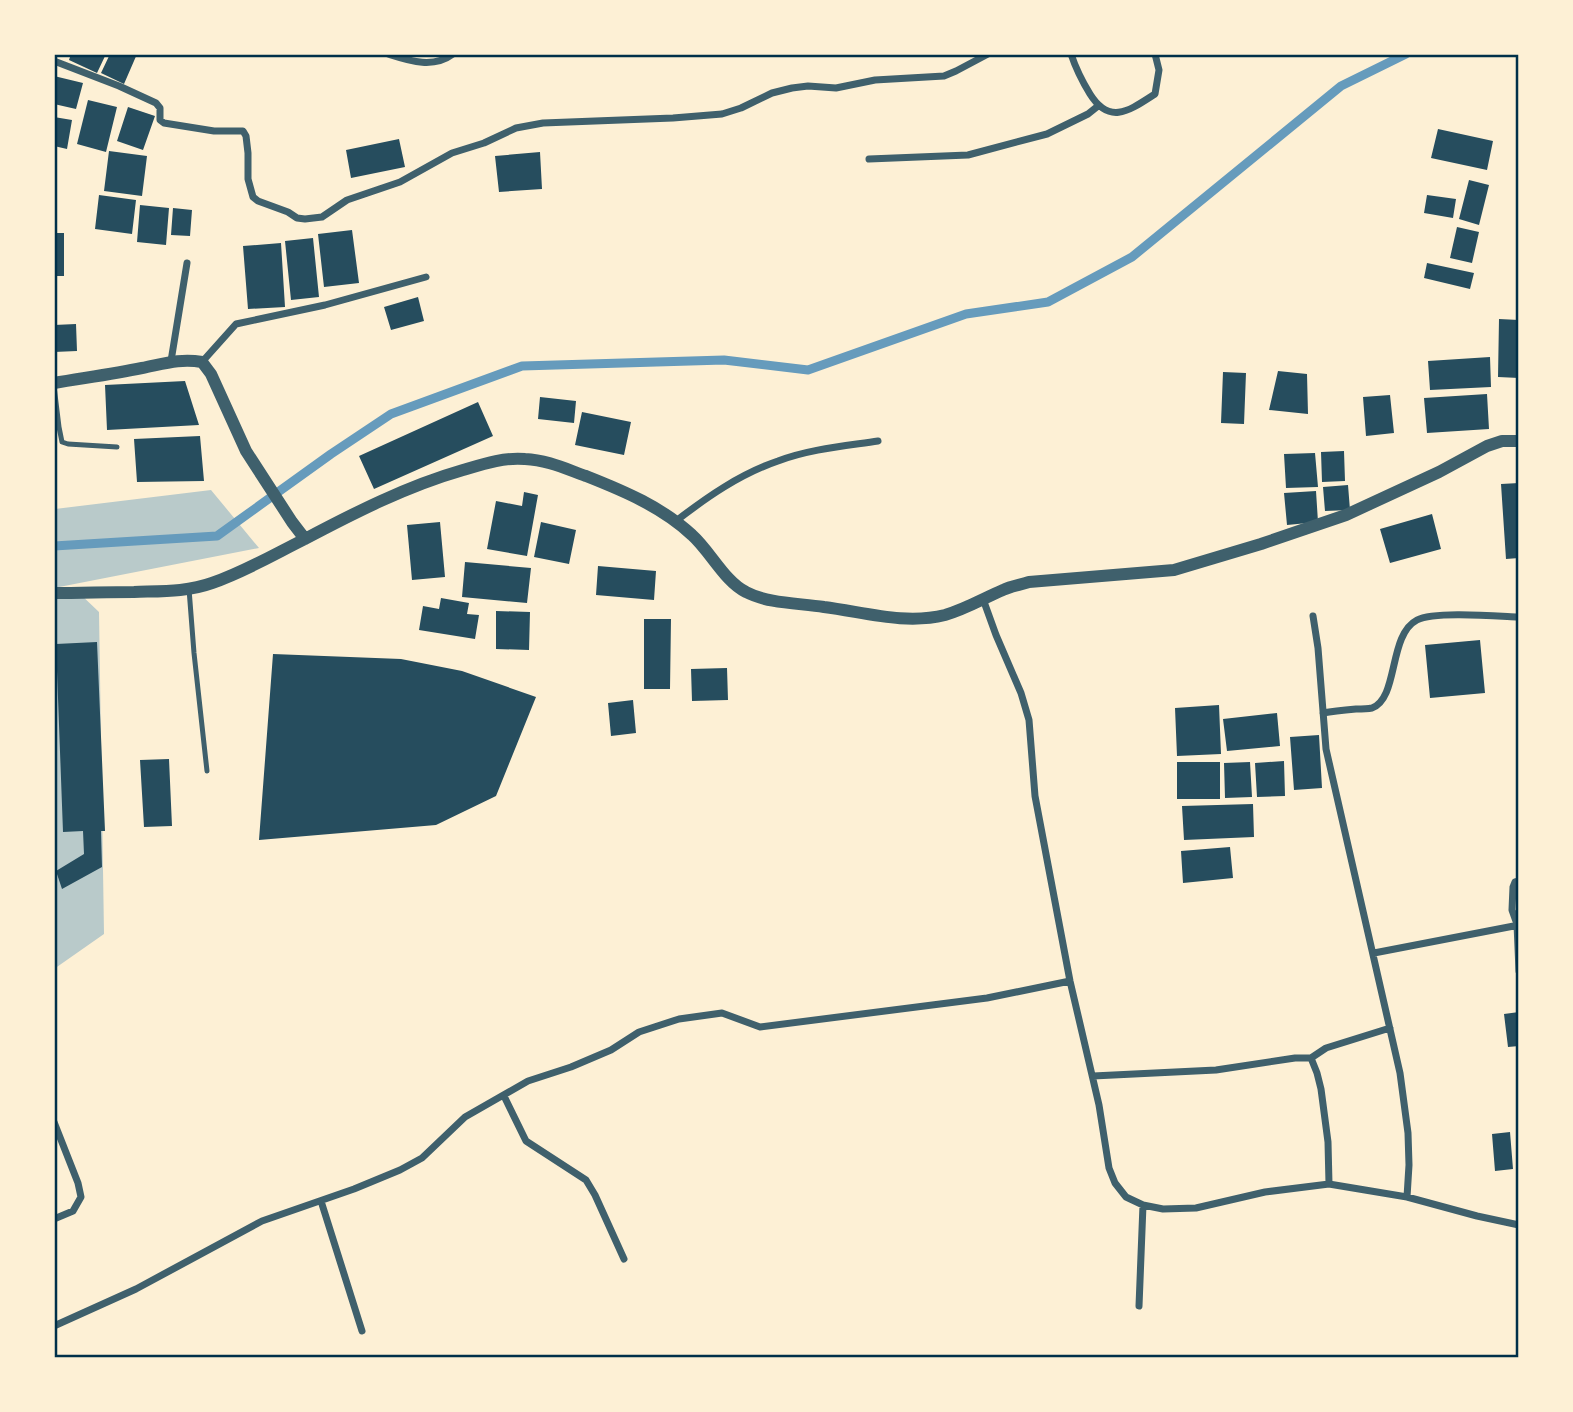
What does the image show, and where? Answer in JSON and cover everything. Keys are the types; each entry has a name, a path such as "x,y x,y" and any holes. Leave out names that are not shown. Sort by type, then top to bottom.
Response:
{"street":[{"path":"388,54 415,62 430,63 445,60 453,54"},
{"path":"54,61 156,103 160,108 159,120 164,123 214,131 243,131 248,153 248,180 253,197 305,219 321,217 347,200 400,182 452,153 526,125 722,114 772,93 792,88 836,88 875,80 944,76 988,54"},
{"path":"1071,54 1076,71 1098,106 1108,112 1123,112 1155,94 1159,71 1155,54"},
{"path":"869,159 968,155 1047,134 1088,114 1098,106"},
{"path":"171,361 187,263"},
{"path":"202,362 236,324 426,277"},
{"path":"54,384 171,361 188,359 202,362 211,374 246,452 305,539"},
{"path":"676,521 735,480 778,460 822,449 878,440"},
{"path":"54,593 178,591 213,583 355,513 441,476 478,465 524,459 551,463 620,490 676,521 704,546 726,576 744,592 756,597 878,616 921,618 962,609 1006,588 1029,582 1174,569 1202,562 1346,515 1487,446 1502,441 1519,441"},
{"path":"983,599 1021,692 1029,720 1035,796 1070,981 1093,1076 1109,1168 1115,1183 1126,1197 1143,1205 1163,1209 1196,1208 1265,1192 1329,1184 1407,1197 1519,1225"},
{"path":"1324,713 1372,708 1382,701 1405,629 1416,620 1433,615 1518,617"},
{"path":"1313,616 1326,749 1400,1073 1407,1123 1407,1197"},
{"path":"1519,881 1515,882 1513,887 1512,910 1518,925 1519,971"},
{"path":"1374,953 1518,925"},
{"path":"54,1326 136,1289 262,1222 400,1170 422,1158 465,1117 528,1081 571,1068 611,1050 639,1032 679,1019 722,1013 760,1027 987,998 1070,981"},
{"path":"1093,1076 1216,1070 1311,1058 1326,1048 1390,1028"},
{"path":"1311,1058 1321,1090 1328,1142 1329,1184"},
{"path":"504,1096 526,1141 586,1180 624,1259"},
{"path":"54,1122 78,1182 81,1197 73,1211 54,1219"},
{"path":"321,1200 362,1331"},
{"path":"1139,1306 1143,1205"}],"lane":[{"path":"54,384 62,442 117,447"},
{"path":"189,589 207,771"}],"shaded area":[{"path":"54,490 55,509 211,490 259,548 54,588"},
{"path":"54,592 78,592 99,612 104,934 54,969"}],"building":[{"path":"71,54 106,54 97,73 69,60"},
{"path":"110,54 137,54 124,84 101,73"},
{"path":"54,76 83,83 76,109 54,104"},
{"path":"88,100 117,107 106,152 77,144"},
{"path":"128,107 155,116 143,150 117,141"},
{"path":"54,117 72,120 67,149 54,146"},
{"path":"1438,129 1493,141 1487,170 1431,158"},
{"path":"399,139 405,167 351,178 346,150"},
{"path":"109,151 147,156 142,196 104,191"},
{"path":"540,152 542,189 499,192 495,156"},
{"path":"1469,180 1489,185 1479,225 1459,219"},
{"path":"99,195 136,200 132,234 95,229"},
{"path":"1427,195 1456,199 1453,218 1424,213"},
{"path":"140,205 169,208 166,245 137,242"},
{"path":"173,208 192,210 190,236 171,235"},
{"path":"1457,227 1479,232 1472,263 1450,258"},
{"path":"352,230 359,283 324,287 318,234"},
{"path":"54,233 64,233 64,276 54,276"},
{"path":"313,238 319,297 291,300 285,241"},
{"path":"281,243 285,307 248,309 243,246"},
{"path":"1427,263 1474,273 1470,289 1424,278"},
{"path":"418,297 424,321 391,330 384,307"},
{"path":"1499,319 1519,320 1519,378 1498,377"},
{"path":"76,324 77,351 54,352 54,325"},
{"path":"1490,357 1491,387 1430,390 1428,361"},
{"path":"1278,371 1307,374 1308,414 1269,410"},
{"path":"1223,372 1246,373 1244,424 1221,423"},
{"path":"185,381 199,425 107,430 105,385"},
{"path":"1487,394 1489,429 1427,433 1424,398"},
{"path":"1390,395 1394,433 1366,436 1363,397"},
{"path":"540,397 576,401 574,423 538,419"},
{"path":"478,402 493,436 374,489 359,456"},
{"path":"582,412 631,422 624,455 575,445"},
{"path":"200,436 204,481 137,482 134,439"},
{"path":"1344,451 1345,481 1322,482 1321,452"},
{"path":"1315,453 1318,487 1286,488 1284,454"},
{"path":"1519,483 1519,558 1506,559 1501,484"},
{"path":"1348,485 1350,510 1325,511 1323,487"},
{"path":"1316,491 1318,522 1287,525 1284,493"},
{"path":"524,492 538,495 527,556 487,549 496,501 522,506"},
{"path":"1432,514 1441,549 1390,563 1380,529"},
{"path":"440,522 445,577 412,580 407,525"},
{"path":"541,522 576,530 569,564 534,557"},
{"path":"465,562 531,568 527,603 462,597"},
{"path":"598,566 656,571 654,600 596,595"},
{"path":"441,598 469,603 467,614 479,615 475,639 419,630 423,606 439,609"},
{"path":"496,611 530,612 529,650 496,649"},
{"path":"644,619 671,619 670,689 644,689"},
{"path":"1480,640 1485,693 1430,698 1425,645"},
{"path":"97,642 105,831 101,831 102,867 62,889 56,871 84,854 83,831 63,832 56,644"},
{"path":"273,654 401,659 462,671 536,697 496,796 436,825 259,840"},
{"path":"727,668 728,700 692,701 691,669"},
{"path":"633,700 636,733 611,736 608,703"},
{"path":"1219,705 1221,754 1177,756 1175,708"},
{"path":"1277,713 1280,746 1227,751 1223,719"},
{"path":"1319,735 1322,788 1294,790 1290,737"},
{"path":"169,759 172,826 144,827 140,760"},
{"path":"1284,761 1285,796 1257,797 1255,763"},
{"path":"1177,762 1220,762 1220,799 1177,799"},
{"path":"1250,762 1252,797 1225,798 1224,763"},
{"path":"1253,804 1254,837 1184,840 1182,806"},
{"path":"1230,847 1233,878 1183,883 1181,851"},
{"path":"1519,1012 1519,1046 1508,1047 1504,1014"},
{"path":"1510,1132 1513,1169 1495,1171 1492,1134"}],"waterway":[{"path":"54,546 217,536 391,414 522,366 724,360 808,370 966,314 1048,302 1132,257 1341,86 1406,54"}]}
